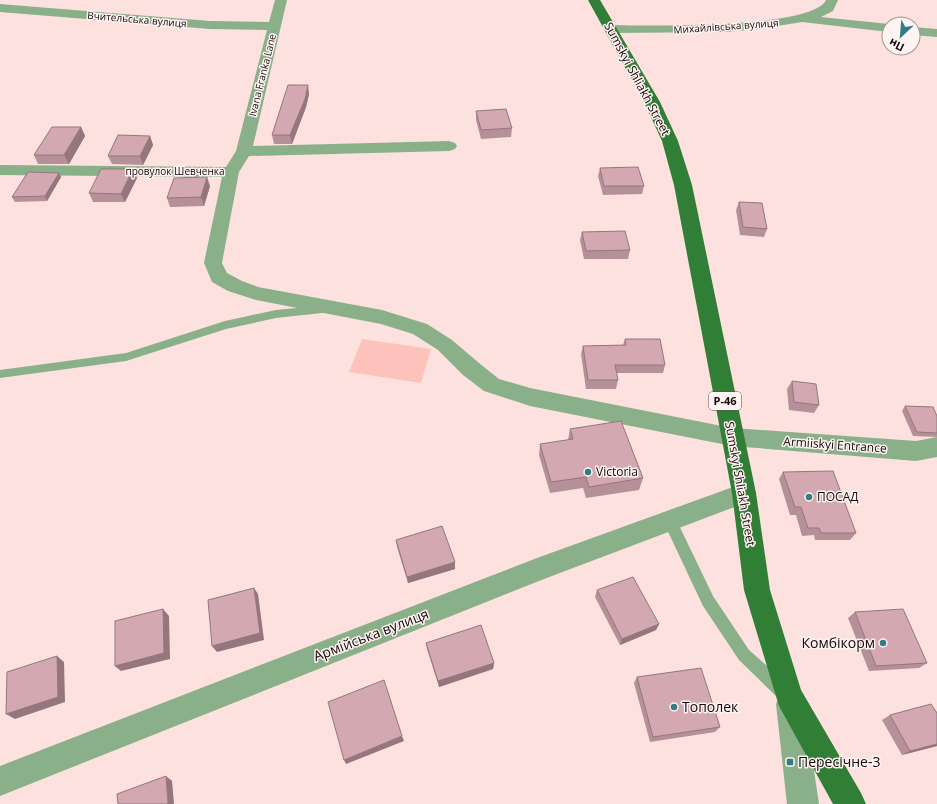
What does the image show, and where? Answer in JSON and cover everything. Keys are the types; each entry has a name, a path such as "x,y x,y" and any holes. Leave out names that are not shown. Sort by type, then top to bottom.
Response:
{"main road":[{"name":"Sumskyi Shliakh Street","path":"594,0 612,29 652,102 670,141 682,185 744,494 757,590 789,696 850,804"}],"street":[{"name":"Ivana Franka Lane","path":"244,151 274,26 282,0"},
{"name":"Михайлівська вулиця","path":"612,29 672,30 776,23 810,17 828,8 832,0"},
{"name":"Вчительська вулиця","path":"0,8 210,24 274,26"},
{"path":"799,19 881,27"},
{"path":"921,32 937,33"},
{"path":"230,172 244,151 449,146"},
{"name":"провулок Шевченка","path":"0,170 230,172"},
{"name":"Armiiskyi Entrance","path":"230,172 213,263 219,277 235,286 256,293 382,317 420,329 445,345 471,369 492,385 530,397 732,437 916,451 937,448"},
{"name":"Армійська вулиця","path":"0,781 537,570 744,494"},
{"path":"789,696 803,804"}],"lane":[{"path":"0,374 126,357 225,325 276,314 330,308"},
{"path":"670,521 708,601 744,655 789,696"}],"shaded area":[{"path":"362,339 431,349 421,383 349,372"}],"building":[{"path":"288,85 308,85 305,99 290,135 272,135"},
{"path":"506,109 512,128 481,130 476,111"},
{"path":"52,127 81,127 64,155 34,155"},
{"path":"118,135 150,136 140,156 108,156"},
{"path":"638,167 644,186 604,186 600,168"},
{"path":"101,169 133,169 121,194 89,193"},
{"path":"28,172 59,173 45,196 12,197"},
{"path":"207,177 201,197 167,198 174,178"},
{"path":"739,202 762,203 767,229 743,227"},
{"path":"625,231 630,250 586,251 582,232"},
{"path":"625,339 660,339 665,365 615,365 618,380 588,380 583,346 626,345"},
{"path":"792,381 816,384 819,405 794,402"},
{"path":"905,406 933,407 937,416 937,433 917,432"},
{"name":"Victoria","path":"621,421 643,478 589,487 586,477 551,482 540,444 573,439 570,429"},
{"name":"ПОСАД","path":"833,471 856,533 821,533 819,528 808,528 801,507 795,507 783,472"},
{"path":"442,526 455,562 407,577 396,540"},
{"path":"633,577 659,624 622,639 597,590"},
{"path":"254,588 260,633 212,646 208,600"},
{"path":"163,609 164,653 115,666 115,621"},
{"name":"Комбікорм","path":"903,609 927,663 876,666 855,612"},
{"path":"481,625 494,663 438,681 426,643"},
{"path":"57,656 58,697 6,714 7,672"},
{"name":"Тополек","path":"701,668 720,727 653,737 637,677"},
{"path":"384,680 402,736 344,760 328,702"},
{"path":"931,704 937,713 937,744 910,751 890,715"},
{"path":"166,776 168,804 118,804 117,794"}],"place":[{"name":"Victoria","path":"588,472"},
{"name":"ПОСАД","path":"809,497"},
{"name":"Комбікорм","path":"883,643"},
{"name":"Тополек","path":"674,707"},
{"name":"Пересічне-3","path":"790,762"}]}
